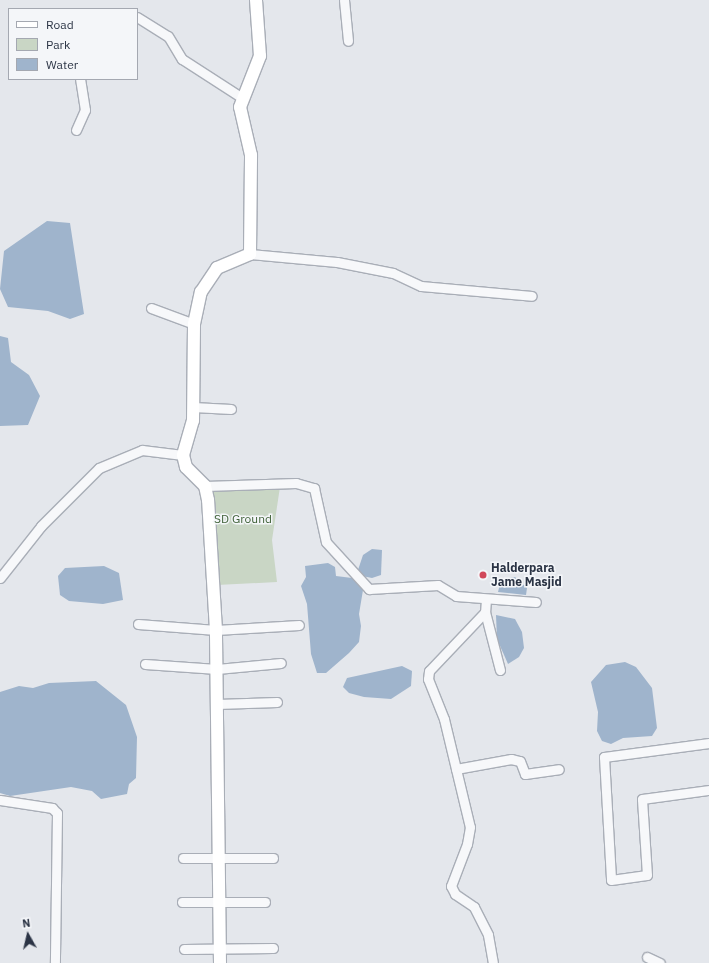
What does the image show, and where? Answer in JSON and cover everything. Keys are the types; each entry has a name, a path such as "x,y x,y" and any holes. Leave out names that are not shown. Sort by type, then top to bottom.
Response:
{"street":[{"path":"250,254 251,155 242,120 241,97 260,56 256,0"},
{"path":"344,0 348,41"},
{"path":"138,18 168,36 188,64 241,97"},
{"path":"76,130 85,110 80,80"},
{"path":"220,963 220,859 216,630 205,486 186,467 183,456 193,407 194,324 209,278 217,268 250,254 337,262 393,273 421,286 532,296"},
{"path":"151,308 194,324"},
{"path":"193,407 231,409"},
{"path":"0,578 41,526 99,468 142,450 183,456"},
{"path":"205,486 307,484 318,497 326,542 348,562 364,585 391,590 438,585 456,596 536,602"},
{"path":"486,599 486,612 500,670"},
{"path":"486,612 430,671 430,689 444,719 470,835 451,886 455,894 474,907 488,935 493,963"},
{"path":"138,624 216,630 299,625"},
{"path":"145,664 217,669 281,663"},
{"path":"217,704 277,702"},
{"path":"709,743 604,757 611,880 647,875 642,799 709,790"},
{"path":"456,769 511,759 520,761 525,774 559,769"},
{"path":"0,800 52,808 57,813 55,963"},
{"path":"183,858 273,858"},
{"path":"182,902 265,902"},
{"path":"184,949 273,948"},
{"path":"647,957 660,963"}],"green space":[{"name":"SD Ground","path":"280,487 272,540 277,582 217,585 209,489"}],"water":[{"path":"47,221 70,223 84,314 70,319 48,311 8,307 0,289 4,251"},
{"path":"0,336 8,338 11,362 29,375 40,396 28,425 0,426"},
{"path":"372,549 382,550 381,575 372,578 362,576 358,570 363,555"},
{"path":"328,563 335,567 336,576 352,578 363,590 359,614 361,626 359,642 349,653 326,673 317,673 311,654 307,604 301,586 306,577 305,566"},
{"path":"104,566 119,573 123,600 103,604 69,601 60,595 58,576 65,568"},
{"path":"515,577 527,588 526,595 498,592 501,580"},
{"path":"496,615 515,619 522,632 524,648 519,657 508,664 497,639"},
{"path":"625,662 636,667 652,688 657,728 652,736 623,738 611,744 602,741 597,731 598,712 591,682 606,665"},
{"path":"402,666 412,671 411,686 391,699 364,697 349,693 343,687 347,678"},
{"path":"96,681 126,705 137,737 136,778 129,784 127,794 101,799 92,791 71,787 10,796 0,793 0,692 19,686 33,688 49,683"}],"place":[{"name":"Halderpara Jame Masjid","path":"483,575"}]}
